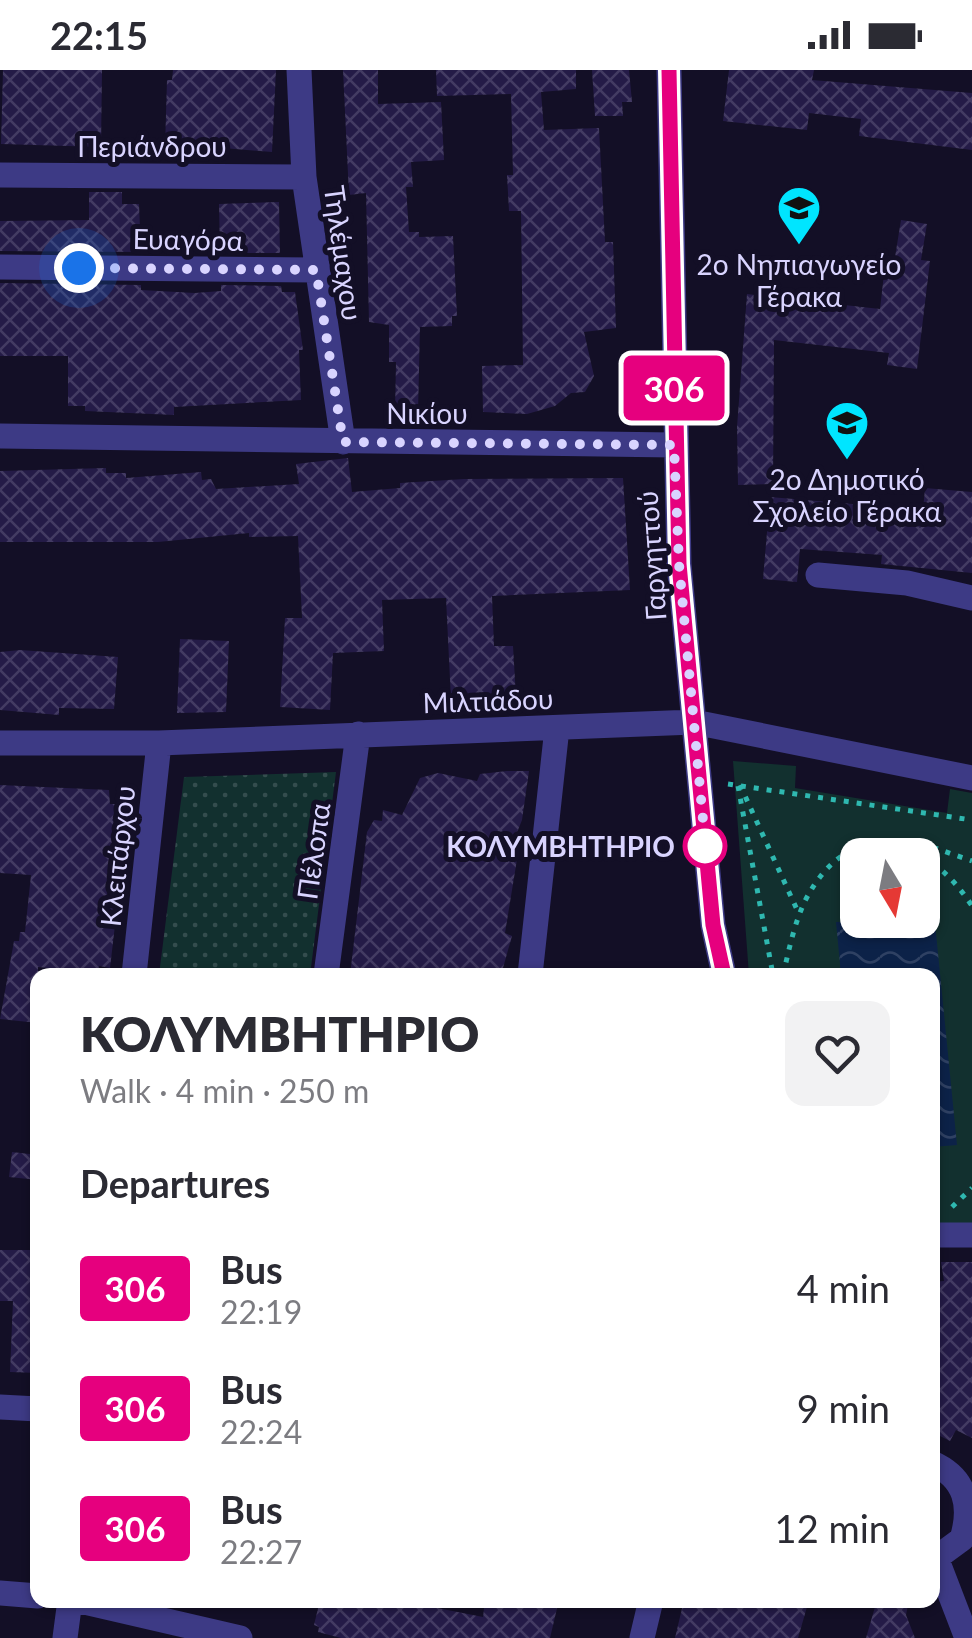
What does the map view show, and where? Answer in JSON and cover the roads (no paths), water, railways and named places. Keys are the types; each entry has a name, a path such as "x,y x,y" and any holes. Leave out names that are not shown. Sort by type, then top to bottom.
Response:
{"street":[{"name":"Τηλέμαχου","path":"300,70 304,177 343,442"},
{"name":"Γαργηττού","path":"670,70 679,564 713,925 722,968"},
{"name":"Περιάνδρου","path":"0,175 304,177"},
{"name":"Ευαγόρα","path":"0,268 316,270"},
{"name":"Νικίου","path":"0,436 674,445"},
{"path":"818,574 907,584 972,598"},
{"name":"Μιλτιάδου","path":"0,743 159,743 694,722 972,778"},
{"path":"531,968 557,728"},
{"name":"Πέλοπα","path":"327,968 358,734"},
{"name":"Κλειτάρχου","path":"135,968 159,743"},
{"path":"940,1234 972,1235"},
{"path":"0,1407 30,1409"},
{"path":"940,1468 969,1491 962,1540 940,1556"},
{"path":"940,1574 967,1638"},
{"path":"0,1593 30,1595"},
{"path":"65,1638 71,1608"},
{"path":"108,1608 240,1638"},
{"path":"642,1638 649,1608"}],"water":[{"path":"836,922 840,922 840,938 936,938 939,968 840,968"},
{"path":"940,974 957,1145 940,1146"}],"place":[{"name":"2ο Νηπιαγωγείο Γέρακα","path":"799,246"},
{"name":"2ο Δημοτικό Σχολείο Γέρακα","path":"847,461"},
{"name":"ΚΟΛΥΜΒΗΤΗΡΙΟ","path":"705,846"}]}
